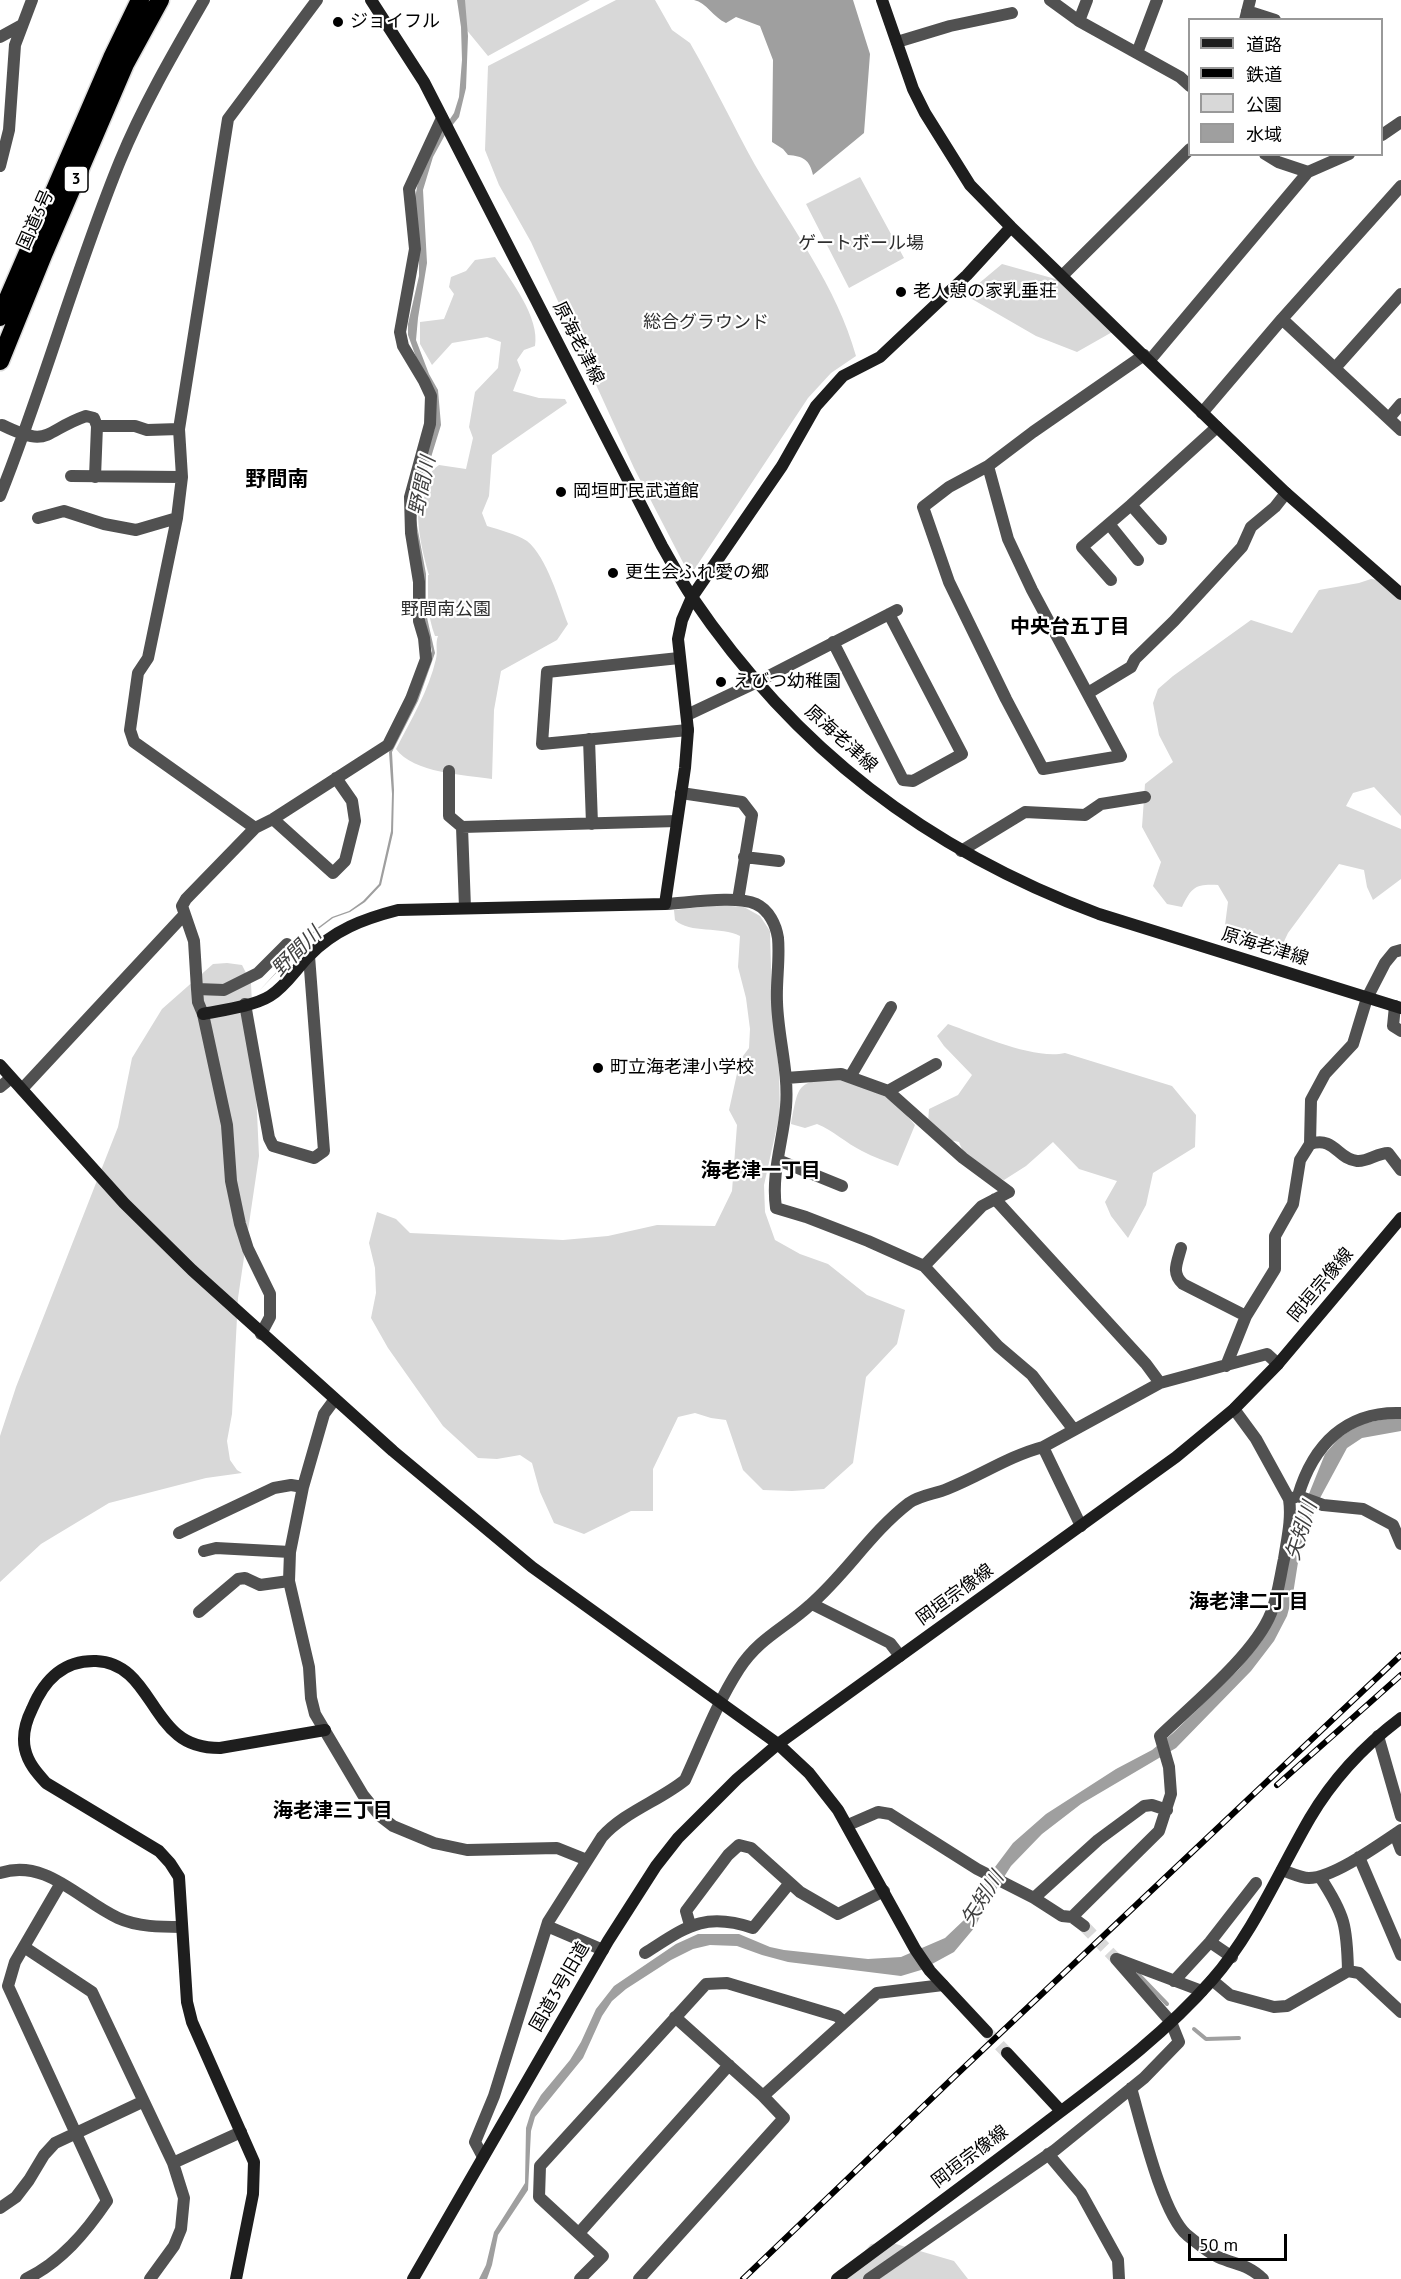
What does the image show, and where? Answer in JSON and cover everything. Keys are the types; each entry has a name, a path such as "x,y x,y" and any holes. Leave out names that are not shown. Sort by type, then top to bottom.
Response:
{"highway":[{"name":"国道3号","path":"0,317 112,58 140,0"},
{"name":"国道3号","path":"0,361 124,64 160,0"}],"street":[{"path":"0,166 9,130 15,45 32,0"},
{"path":"0,496 24,436 120,162 144,109 204,0"},
{"path":"255,828 134,742 131,736 138,673 148,658 177,518 182,477 179,429 228,119 317,0"},
{"name":"原海老津線","path":"371,0 414,66 442,118 662,546 692,597 757,682 816,744 898,811 961,851 1054,897 1099,914 1398,1007"},
{"path":"882,0 913,89 946,149 970,185 1286,493 1401,594"},
{"path":"1050,0 1079,21 1180,77 1188,84"},
{"path":"1079,21 1087,0"},
{"path":"1137,53 1157,0"},
{"path":"1247,10 1269,18"},
{"path":"897,42 950,26 1012,13"},
{"path":"0,37 22,25"},
{"path":"261,1334 270,1317 270,1294 248,1249 240,1224 231,1181 227,1125 203,1014 198,1002 194,941 182,906 186,898 255,828 273,819 388,745 411,699 426,659 424,638 419,621 419,582 411,533 410,497 430,424 431,396 403,346 400,332 415,249 410,189 442,118"},
{"path":"1383,134 1401,122"},
{"path":"1062,276 1188,151"},
{"path":"1268,156 1278,162 1308,172"},
{"path":"988,466 1008,539 1032,590 1121,756 1043,769 949,582 922,507 949,487 988,466 1033,432 1147,358 1308,172 1344,156"},
{"path":"1202,412 1401,186"},
{"path":"665,904 688,730 678,639 682,620 692,597 782,465 816,406 843,376 880,357 967,275 1011,227"},
{"path":"1335,368 1401,294"},
{"path":"1282,319 1401,430"},
{"path":"1389,418 1401,404"},
{"path":"2,425 24,436 41,439 86,416 94,418 97,426 95,477"},
{"path":"97,426 135,426 147,430 179,429"},
{"path":"1111,580 1082,547 1131,506 1217,427"},
{"path":"71,476 182,477"},
{"path":"1089,693 1131,668 1134,659 1174,621 1242,547 1251,527 1275,507 1286,493"},
{"path":"1131,506 1161,539"},
{"path":"38,518 64,511 104,524 136,530 177,518"},
{"path":"1109,524 1138,560"},
{"path":"687,715 757,682 833,642 893,612 962,754 913,781 903,780 833,642"},
{"path":"679,658 547,672 542,744 688,730"},
{"path":"589,739 592,824"},
{"path":"448,771 449,816 462,827 677,821"},
{"path":"273,819 333,873 345,861 355,821 352,801 336,778"},
{"path":"681,793 741,802 752,815 738,900"},
{"path":"961,851 1024,812 1085,815 1101,804 1145,797"},
{"path":"462,827 465,908"},
{"path":"744,857 779,861"},
{"path":"203,1014 268,997 280,988 309,956 342,929 370,917 398,910 665,904 738,900 756,904 767,912 774,923 778,938 777,1004 786,1078 786,1106 774,1186 776,1208 868,1241 924,1266 998,1346 1032,1375 1074,1430"},
{"path":"22,1089 184,915"},
{"path":"197,989 224,990 258,973 287,944"},
{"path":"1226,1366 1246,1316 1275,1269 1275,1236 1293,1204 1300,1160 1310,1144 1311,1100 1325,1074 1353,1044 1367,998 1385,963 1394,952 1401,950"},
{"path":"245,1004 269,1138 273,1146 314,1158 324,1151 309,956"},
{"path":"850,1077 891,1007"},
{"path":"1398,1007 1394,1026 1401,1031"},
{"path":"888,1091 936,1064"},
{"path":"0,1065 124,1203 261,1334 335,1399 491,1535 578,1602 778,1744 809,1773 848,1825 915,1949 930,1971 987,2032"},
{"path":"786,1078 841,1074 888,1091 963,1158 1009,1192 982,1206 924,1266"},
{"path":"0,1087 12,1078"},
{"path":"1310,1144 1319,1141 1326,1143 1354,1161 1365,1161 1382,1153 1389,1153 1401,1170"},
{"path":"778,1161 842,1186"},
{"path":"995,1199 1146,1364 1160,1383"},
{"name":"岡垣宗像線","path":"778,1744 1176,1457 1234,1409 1278,1364 1401,1218"},
{"path":"1180,1248 1175,1271 1176,1278 1183,1284 1246,1316"},
{"path":"483,2157 475,2142 494,2096 547,1926 587,1860 613,1825 685,1780 720,1702 740,1668 754,1650 781,1626 812,1604 877,1533 910,1502 968,1480 1023,1452 1043,1446 1160,1383 1267,1354 1278,1364"},
{"path":"335,1399 324,1414 303,1487 291,1552 289,1581 309,1667 311,1698 315,1714 363,1795 380,1816 393,1826 434,1843 466,1850 557,1848 587,1860"},
{"path":"1234,1409 1294,1497 1323,1505 1363,1509 1399,1528 1401,1544"},
{"path":"1072,1917 1159,1831 1171,1794 1169,1767 1160,1736 1244,1653 1270,1615 1277,1595 1294,1497 1311,1464 1331,1436 1360,1418 1401,1413"},
{"path":"1043,1446 1081,1526"},
{"path":"179,1533 274,1488 291,1485 303,1487"},
{"path":"204,1551 216,1548 291,1552"},
{"path":"199,1612 238,1579 245,1578 260,1585 289,1581"},
{"path":"812,1604 890,1643 900,1656"},
{"path":"236,2279 255,2179 254,2162 192,2022 187,2002 178,1877 170,1863 159,1851 46,1783 34,1770 25,1748 24,1732 37,1697 47,1681 60,1670 84,1661 108,1662 123,1669 135,1678 177,1735 190,1743 207,1748 220,1748 325,1730"},
{"name":"岡垣宗像線","path":"837,2279 1110,2074 1171,2022 1232,1957 1254,1923 1311,1817 1336,1781 1378,1736 1401,1718"},
{"path":"1378,1736 1401,1816"},
{"name":"国道3号旧道","path":"413,2279 603,1950 656,1866 678,1839 737,1779 778,1744"},
{"path":"1034,1898 1098,1840 1144,1806 1152,1804 1167,1810"},
{"path":"848,1825 878,1812 890,1814 977,1869 1034,1898 1062,1916 1072,1917 1084,1926"},
{"path":"1282,1870 1307,1878 1320,1877 1359,1857 1398,1832 1401,1850"},
{"path":"690,1925 686,1911 739,1845 751,1848 789,1884 838,1914 884,1891"},
{"path":"1359,1857 1401,1955"},
{"path":"0,1873 22,1869 38,1871 117,1917 132,1923 182,1927"},
{"path":"1320,1877 1344,1920 1348,1971"},
{"path":"27,2279 67,2251 91,2226 107,2201 8,1986 15,1962 61,1883"},
{"path":"1174,1981 1210,1942 1256,1883"},
{"path":"645,1953 690,1925 710,1921 737,1922 753,1928 789,1884"},
{"path":"547,1926 603,1950"},
{"path":"1210,1942 1232,1957"},
{"path":"24,1947 92,1992 142,2102 173,2163 184,2198 181,2229 174,2246 150,2279"},
{"path":"869,2279 1048,2154 1144,2078 1179,2042 1171,2022 1116,1959 1202,1991"},
{"path":"1212,1980 1230,1995 1275,2007 1287,2006 1348,1971 1359,1973 1398,2005"},
{"path":"580,2279 603,2256 539,2197 540,2166 706,1984 727,1983 837,2016 844,2022"},
{"path":"763,2096 877,1993 943,1985"},
{"path":"639,2279 784,2118 763,2096 675,2018"},
{"path":"1007,2054 1061,2111"},
{"path":"579,2233 729,2065"},
{"path":"1131,2088 1164,2197 1175,2220 1185,2233 1217,2256 1251,2268 1263,2279"},
{"path":"0,2208 16,2197 44,2155 55,2143 142,2102"},
{"path":"173,2163 241,2132"},
{"path":"1048,2154 1086,2203 1118,2260 1119,2279"}],"green space":[{"path":"460,0 590,0 488,56 465,28"},
{"name":"総合グラウンド","path":"616,0 655,0 672,30 690,43 755,165 825,282 848,331 856,356 831,373 808,398 690,576 634,468 531,242 499,185 485,150 488,66"},
{"name":"ゲートボール場","path":"860,177 904,258 849,288 806,204"},
{"name":"野間南公園","path":"495,257 523,300 535,335 535,346 524,350 517,360 521,370 513,391 539,398 565,399 567,403 492,455 489,496 482,513 487,526 527,541 541,557 568,624 557,640 501,671 494,710 492,779 427,768 404,757 396,749 424,693 437,656 438,636 435,636 431,621 428,598 429,575 418,517 422,488 429,475 439,465 466,469 473,438 469,427 475,392 498,368 501,342 487,337 452,343 432,365 420,344 420,322 444,319 454,294 449,287 451,277 466,271 475,260"},
{"path":"1002,264 1059,280 1114,331 1077,352 1036,336 965,295"},
{"path":"1371,579 1385,581 1401,595 1401,816 1374,787 1353,793 1346,806 1401,829 1401,879 1373,900 1367,887 1364,870 1339,864 1288,933 1278,954 1252,946 1224,933 1228,902 1218,885 1204,885 1195,888 1182,907 1167,904 1153,886 1161,862 1142,827 1145,784 1173,762 1159,735 1153,703 1158,689 1173,676 1251,620 1292,633 1319,590"},
{"path":"718,905 744,907 760,916 770,931 772,1001 779,1072 780,1113 764,1185 765,1212 775,1240 800,1254 828,1264 867,1295 905,1310 897,1344 866,1377 853,1463 824,1489 763,1490 743,1470 726,1420 695,1413 678,1417 653,1469 653,1511 631,1511 584,1534 554,1523 540,1492 532,1463 520,1455 497,1459 478,1458 443,1426 388,1348 371,1318 376,1293 375,1268 369,1243 377,1212 396,1219 410,1233 563,1240 608,1236 657,1225 715,1226 732,1191 737,1125 729,1110 740,1060 749,1048 750,1029 746,998 738,967 740,936 681,924 675,920 674,910"},
{"path":"213,964 242,965 251,983 259,1156 238,1298 232,1414 227,1441 230,1460 242,1473 206,1478 109,1503 41,1544 0,1582 0,1436 16,1387 118,1127 132,1058 162,1009"},
{"path":"948,1024 1023,1050 1052,1054 1065,1053 1172,1086 1196,1115 1195,1147 1153,1173 1146,1205 1128,1238 1111,1216 1105,1202 1117,1181 1079,1169 1053,1142 1026,1166 1004,1180 971,1161 959,1142 945,1139 928,1123 929,1109 958,1095 972,1075 937,1036"},
{"path":"840,1078 866,1087 894,1101 915,1125 898,1166 862,1151 817,1124 805,1128 791,1124 796,1099 803,1086 816,1081"},
{"path":"889,2242 954,2261 968,2279 840,2279 871,2244"}],"water":[{"name":"野間川","path":"457,0 465,0 468,36 466,88 459,117 446,133 433,157 423,190 427,263 416,340 438,390 441,425 420,493 416,520 426,574 426,613 435,653 418,701 392,752 393,833 381,885 365,902 350,912 333,918 317,930 259,991 316,929 332,917 349,911 363,901 379,884 391,831 392,794 389,752 432,651 424,618 413,501 435,427 421,371 408,335 408,324 419,276 419,236 415,198 418,182 434,143 454,113 459,97 462,60"},
{"path":"694,0 853,0 870,54 864,133 813,175 805,160 798,156 788,155 772,142 773,60 760,26 736,17 726,23 703,4"},
{"name":"矢矧川","path":"1390,1418 1401,1419 1401,1431 1362,1438 1347,1448 1313,1511 1299,1556 1287,1616 1274,1641 1251,1671 1176,1748 1081,1804 1042,1834 1011,1866 975,1927 954,1952 921,1970 901,1976 788,1962 737,1946 710,1945 693,1949 671,1960 626,1989 612,2001 602,2016 583,2058 535,2117 531,2131 528,2190 498,2235 487,2279 479,2279 486,2265 494,2232 525,2183 526,2128 531,2112 541,2095 570,2060 596,2009 614,1986 676,1944 698,1934 739,1934 770,1947 784,1950 868,1959 901,1957 945,1938 964,1920 995,1867 1013,1843 1046,1814 1116,1769 1152,1750 1173,1733 1239,1669 1270,1627 1296,1526 1325,1454 1340,1437 1361,1424"}],"waterway":[{"path":"1138,1974 1167,2004"},
{"path":"1194,2029 1206,2039 1239,2038"}],"tunnel":[{"path":"1084,1926 1116,1959"},
{"path":"987,2032 1007,2053"}],"railway":[{"path":"743,2279 1401,1655"},
{"path":"1277,1785 1401,1675"}],"place":[{"name":"ジョイフル","path":"338,22"},
{"name":"老人憩の家乳垂荘","path":"901,292"},
{"name":"岡垣町民武道館","path":"561,492"},
{"name":"更生会ふれ愛の郷","path":"613,573"},
{"name":"えびつ幼稚園","path":"721,682"},
{"name":"町立海老津小学校","path":"598,1068"}],"district":[{"name":"野間南","path":"277,480"},
{"name":"中央台五丁目","path":"1070,627"},
{"name":"海老津一丁目","path":"761,1171"},
{"name":"海老津二丁目","path":"1249,1602"},
{"name":"海老津三丁目","path":"333,1811"}]}
